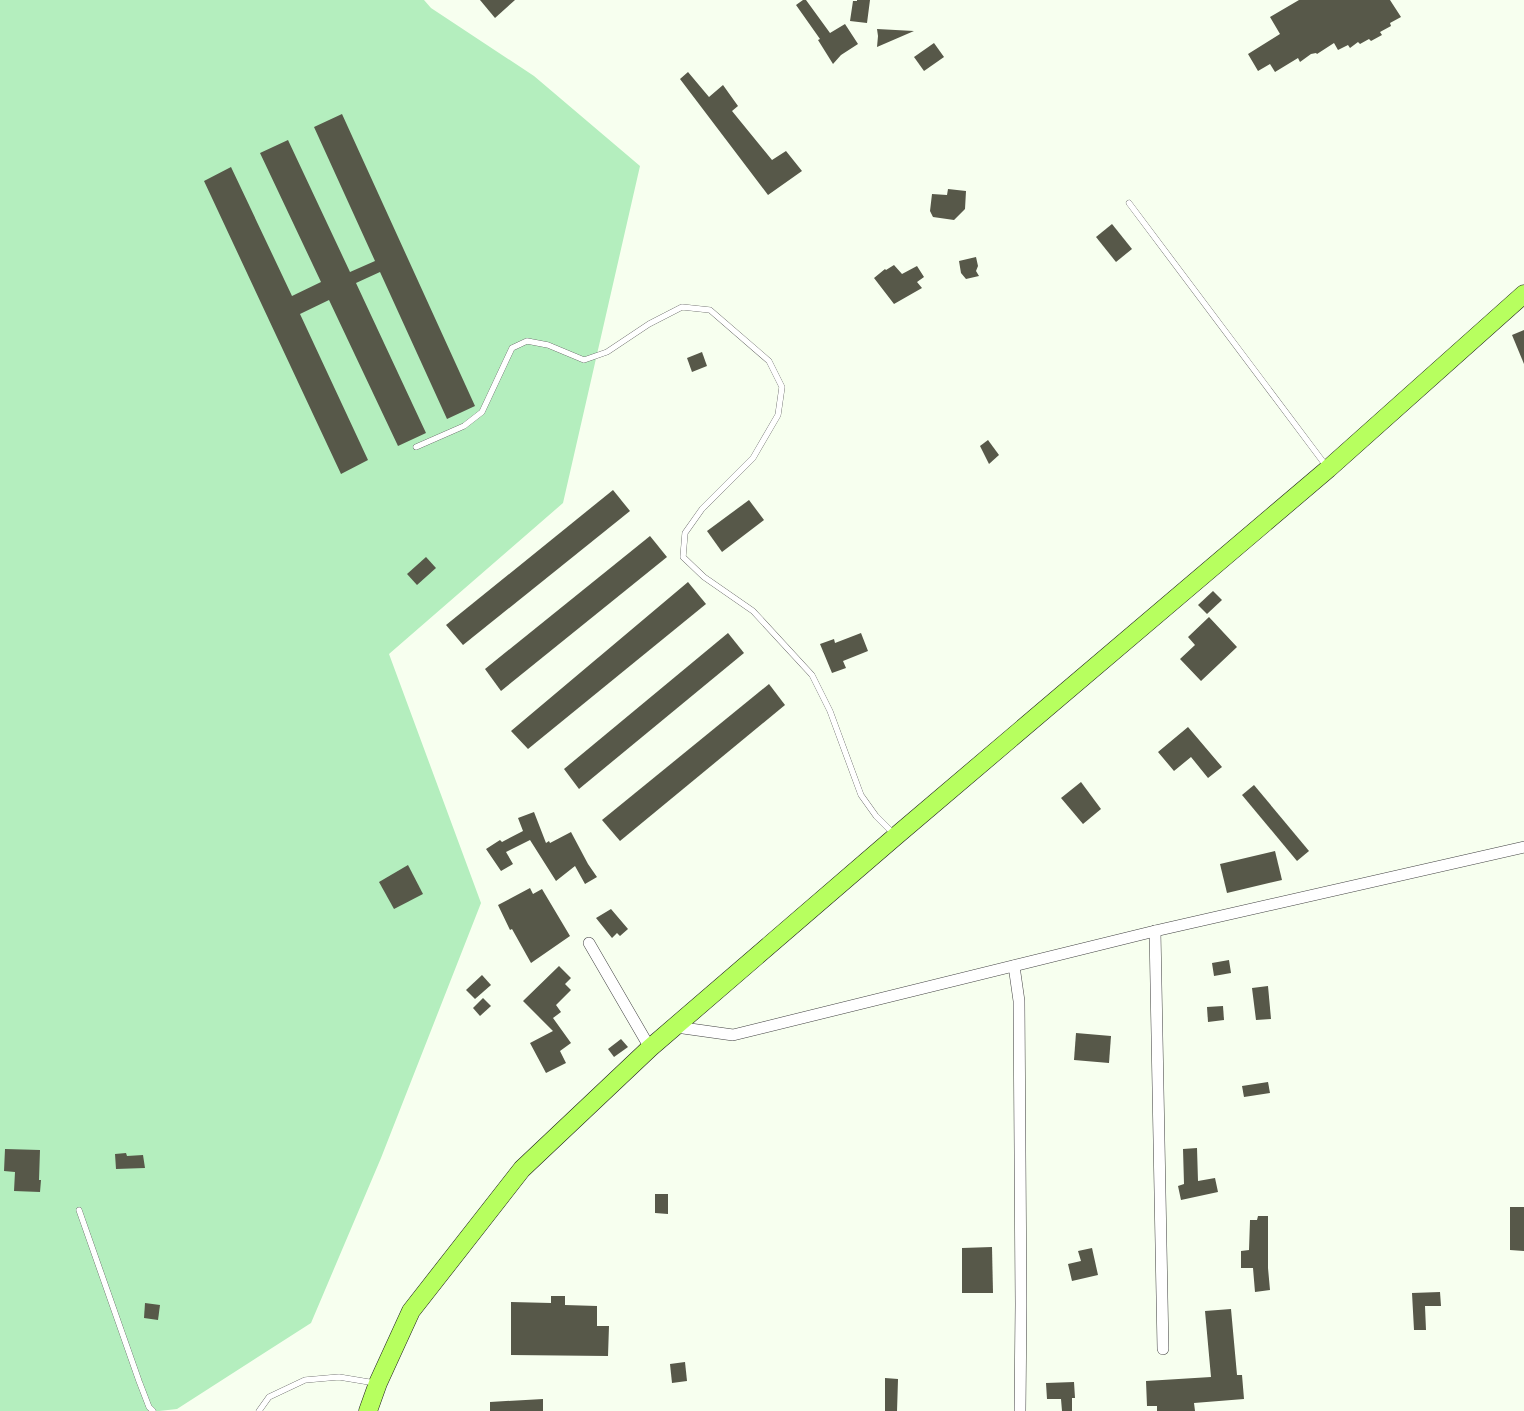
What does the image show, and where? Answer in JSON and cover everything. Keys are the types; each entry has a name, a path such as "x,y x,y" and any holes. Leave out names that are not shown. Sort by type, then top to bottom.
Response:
{"main road":[{"path":"368,1411 378,1383 411,1311 522,1169 650,1048 896,836 1328,469 1524,294"}],"street":[{"path":"676,1027 733,1035 1155,931 1524,847"},
{"path":"1155,931 1163,1349"},
{"path":"589,943 650,1048"},
{"path":"1014,966 1019,1001 1021,1304 1020,1411"}],"lane":[{"path":"1130,203 1328,469"},
{"path":"416,448 464,426 482,412 512,348 528,341 548,345 584,360 607,352 649,324 682,307 710,310 769,361 782,387 778,415 753,458 702,508 685,533 683,557 704,577 753,611 812,675 830,710 861,795 876,816 896,836"},
{"path":"79,1210 139,1381 149,1407 153,1411"},
{"path":"259,1411 269,1397 305,1380 339,1377 378,1383"}],"green space":[{"path":"0,0 424,0 431,8 534,76 640,166 563,503 389,654 481,903 381,1158 311,1323 177,1409 159,1411 0,1411"}],"building":[{"path":"480,0 515,0 495,18"},
{"path":"803,0 806,0 830,33 845,24 858,44 841,55 833,64 818,40 820,39 796,5"},
{"path":"870,0 867,23 850,21 853,1"},
{"path":"1299,0 1390,0 1401,17 1390,23 1391,26 1380,32 1382,35 1371,41 1369,39 1360,44 1358,42 1350,48 1348,45 1338,50 1334,43 1317,54 1311,54 1300,62 1298,58 1275,72 1270,64 1258,71 1248,54 1280,34 1270,17"},
{"path":"877,29 914,31 877,47"},
{"path":"934,43 944,57 924,71 914,57"},
{"path":"688,72 709,97 723,85 738,106 732,111 772,160 786,151 802,171 768,195 680,79"},
{"path":"342,114 475,406 447,419 380,272 356,283 426,433 398,446 329,300 300,314 368,460 341,474 204,181 231,167 292,296 321,282 260,153 288,140 350,272 375,261 314,127"},
{"path":"948,189 966,191 965,209 954,220 933,217 930,211 932,194 947,195"},
{"path":"1112,224 1132,249 1116,262 1096,237"},
{"path":"976,257 978,266 976,271 979,276 966,279 961,273 959,261"},
{"path":"894,265 902,274 917,266 924,277 917,282 922,288 894,304 874,278 885,269 886,270"},
{"path":"1524,330 1524,364 1512,335"},
{"path":"702,352 707,366 692,372 687,358"},
{"path":"988,440 999,455 989,464 980,446"},
{"path":"613,490 630,511 463,645 446,625"},
{"path":"749,500 764,520 722,552 707,531"},
{"path":"650,536 667,557 501,691 485,669"},
{"path":"426,557 436,568 417,585 407,574"},
{"path":"688,582 706,604 528,749 511,731"},
{"path":"1213,591 1222,600 1207,614 1198,605"},
{"path":"1209,617 1237,647 1201,681 1180,659 1195,645 1188,637"},
{"path":"728,633 744,653 579,789 564,769"},
{"path":"861,633 868,651 843,661 846,668 832,673 820,644 834,639 835,643"},
{"path":"769,684 785,705 620,841 602,820"},
{"path":"1188,727 1222,767 1208,778 1191,757 1174,771 1158,752"},
{"path":"1081,782 1101,809 1083,824 1061,798"},
{"path":"1254,785 1309,851 1297,861 1242,795"},
{"path":"534,812 546,843 549,841 550,843 571,832 588,864 597,877 585,884 575,866 556,881 530,840 506,852 513,864 501,871 486,849 500,840 502,842 523,831 518,818"},
{"path":"1275,851 1282,880 1227,893 1220,864"},
{"path":"408,865 423,894 394,909 379,882"},
{"path":"530,888 533,894 542,889 570,936 531,963 512,929 510,930 498,905"},
{"path":"611,909 628,929 620,936 617,933 612,938 596,918"},
{"path":"1229,960 1231,973 1214,976 1212,963"},
{"path":"559,966 571,978 565,984 571,990 556,1005 561,1012 553,1018 571,1043 560,1051 566,1063 546,1073 530,1043 553,1031 523,1001"},
{"path":"482,975 491,985 475,999 466,990"},
{"path":"1268,986 1271,1019 1256,1020 1252,988"},
{"path":"483,998 491,1006 480,1016 473,1008"},
{"path":"1223,1006 1224,1020 1208,1022 1207,1007"},
{"path":"1076,1033 1111,1036 1109,1063 1074,1060"},
{"path":"621,1039 628,1047 614,1057 608,1049"},
{"path":"1268,1082 1270,1093 1244,1097 1242,1086"},
{"path":"1197,1148 1198,1181 1215,1178 1218,1192 1181,1200 1178,1186 1184,1184 1183,1149"},
{"path":"5,1149 40,1150 40,1192 14,1191 15,1172 4,1171"},
{"path":"126,1153 127,1156 143,1155 145,1168 116,1169 115,1154"},
{"path":"655,1194 668,1194 668,1214 655,1213"},
{"path":"1510,1207 1524,1207 1524,1251 1510,1250"},
{"path":"1258,1216 1268,1216 1268,1268 1270,1290 1255,1292 1253,1268 1241,1268 1241,1251 1249,1250 1250,1220 1257,1220"},
{"path":"992,1247 993,1293 962,1293 962,1248"},
{"path":"1092,1248 1098,1275 1072,1281 1068,1264 1081,1261 1078,1251"},
{"path":"1440,1292 1441,1306 1425,1306 1426,1330 1414,1330 1412,1293"},
{"path":"551,1296 565,1296 565,1305 597,1306 597,1326 609,1326 608,1356 511,1355 511,1302 551,1303"},
{"path":"145,1303 160,1305 158,1320 144,1318"},
{"path":"1231,1309 1237,1375 1242,1375 1244,1399 1194,1403 1195,1411 1157,1411 1157,1406 1147,1406 1146,1381 1211,1377 1205,1311"},
{"path":"685,1362 687,1381 672,1383 670,1364"},
{"path":"885,1378 898,1379 897,1411 885,1411"},
{"path":"1074,1382 1075,1398 1072,1398 1072,1411 1062,1411 1061,1399 1047,1399 1046,1383"},
{"path":"543,1399 543,1411 490,1411 490,1402"}]}
